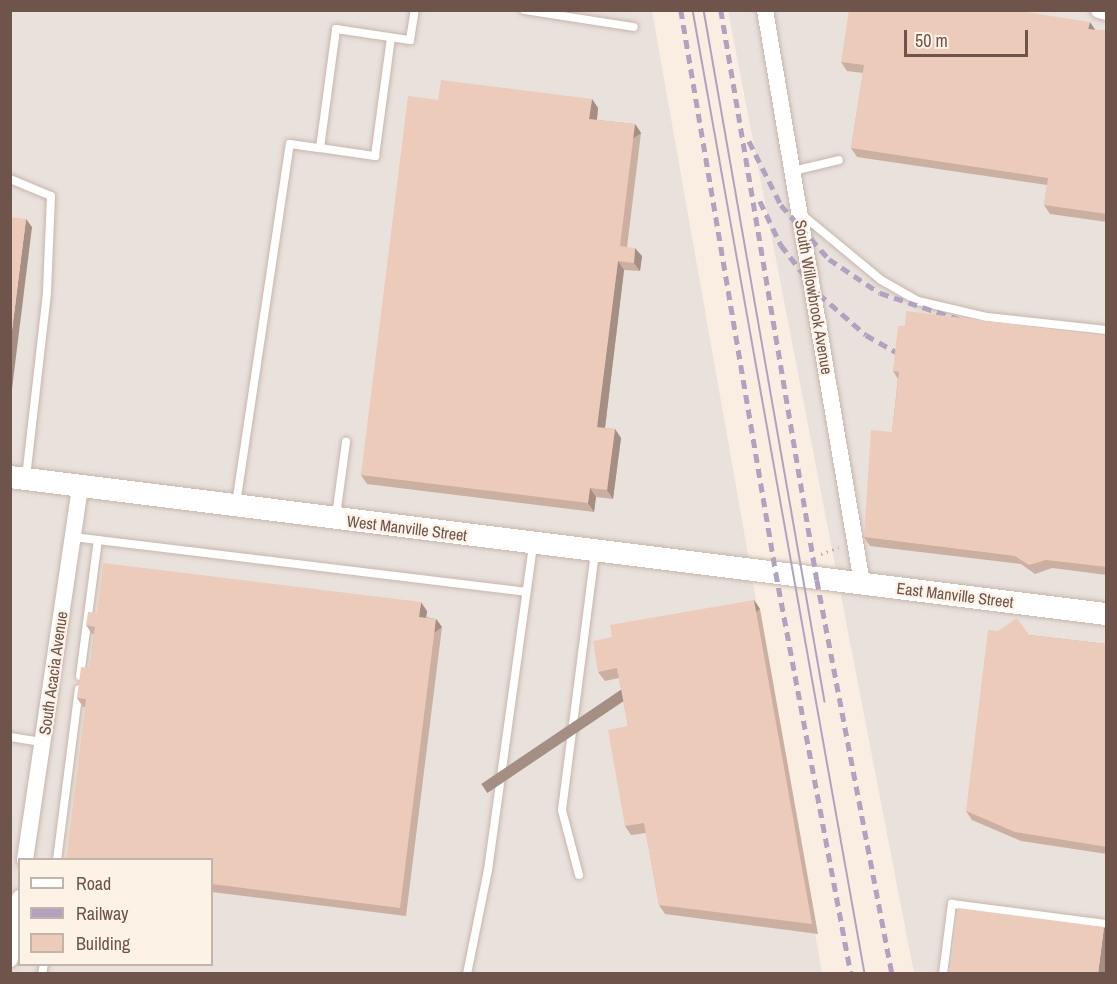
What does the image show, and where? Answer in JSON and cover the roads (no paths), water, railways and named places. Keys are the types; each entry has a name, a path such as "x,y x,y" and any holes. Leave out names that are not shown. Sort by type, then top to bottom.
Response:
{"street":[{"name":"South Willowbrook Avenue","path":"765,10 862,583"},
{"path":"1099,10 1107,12"},
{"name":"West Manville Street","path":"18,478 803,578"},
{"name":"South Acacia Avenue","path":"25,858 80,487"},
{"name":"East Manville Street","path":"803,578 862,583 1107,614"},
{"path":"10,959 18,910"}],"lane":[{"path":"320,148 336,29 410,40 415,10"},
{"path":"524,10 634,27"},
{"path":"375,156 391,38"},
{"path":"235,507 290,144 386,157"},
{"path":"793,171 839,160"},
{"path":"10,179 51,196 46,293 18,478"},
{"path":"800,213 881,280 918,301 987,317 1107,330"},
{"path":"336,519 346,442"},
{"path":"73,537 526,592"},
{"path":"57,858 98,540"},
{"path":"467,974 488,870 533,544"},
{"path":"579,875 562,810 595,552"},
{"path":"10,737 42,742"},
{"path":"943,974 952,904 1107,924"}],"tram line":[{"path":"693,10 865,974"},
{"path":"704,10 825,702"}],"railway":[{"path":"681,10 776,573 851,974"},
{"path":"721,10 817,580 892,974"},
{"path":"749,141 781,205 829,259 880,293 961,320"},
{"path":"760,201 781,245 819,294 866,335 905,357"}]}
